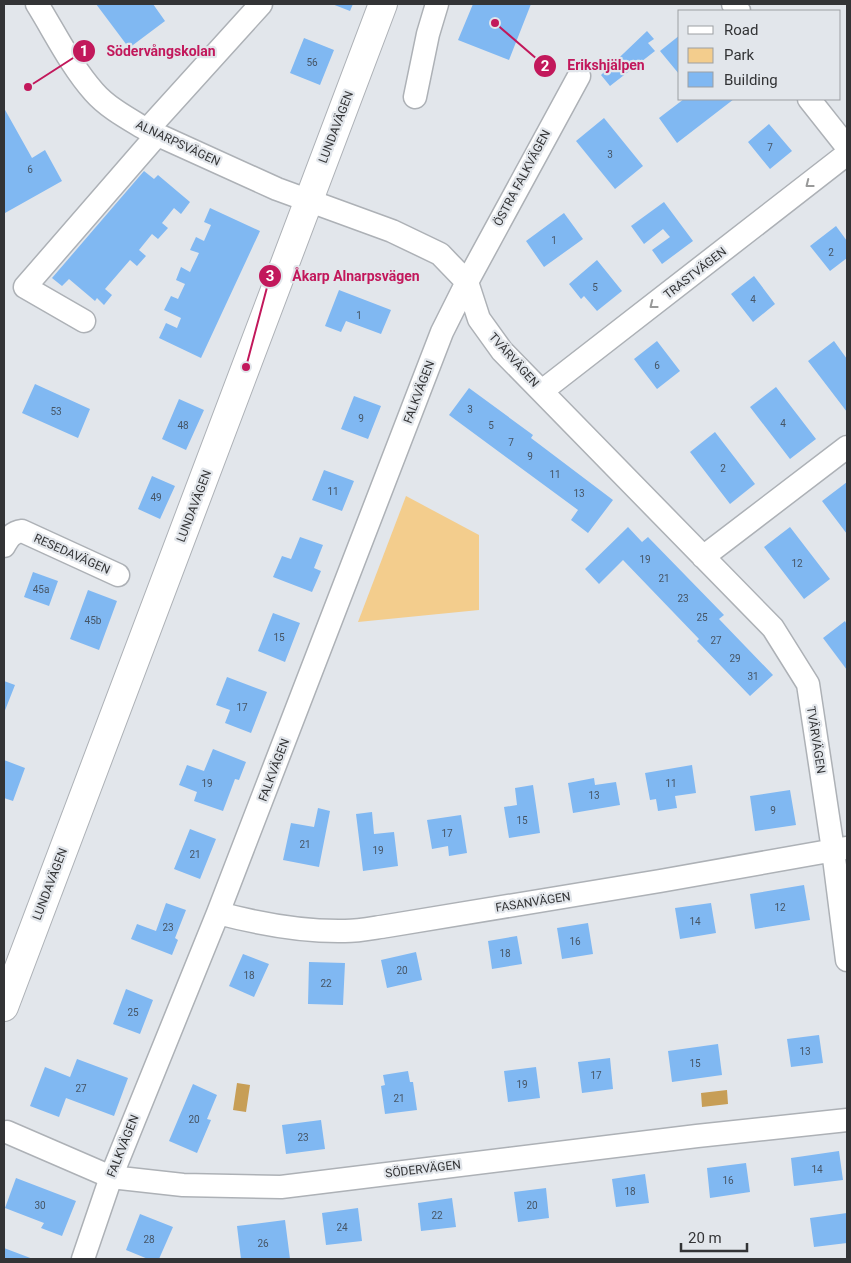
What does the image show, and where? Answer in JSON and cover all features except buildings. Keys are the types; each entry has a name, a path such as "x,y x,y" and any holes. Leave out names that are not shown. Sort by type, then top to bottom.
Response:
{"main road":[{"name":"LUNDAVÄGEN","path":"4,1007 383,4"}],"street":[{"name":"ALNARPSVÄGEN","path":"38,4 60,43 94,92 108,105 152,132 277,189 309,201"},
{"path":"84,321 25,287 152,132 261,4"},
{"path":"415,97 428,34 437,4"},
{"name":"ÖSTRA FALKVÄGEN","path":"467,282 579,76"},
{"path":"810,100 847,147"},
{"name":"TRASTVÄGEN","path":"542,391 847,154"},
{"name":"TVÄRVÄGEN","path":"309,201 392,231 440,254 467,282 479,320 502,350 772,628 808,684 840,849 847,960"},
{"name":"FALKVÄGEN","path":"82,1259 110,1177 218,913 442,332 467,282"},
{"path":"703,557 847,448"},
{"name":"RESEDAVÄGEN","path":"4,547 11,536 16,532 22,531 118,575"},
{"name":"FASANVÄGEN","path":"218,913 261,924 346,931 388,926 660,881 840,849"},
{"name":"SÖDERVÄGEN","path":"7,1132 110,1177 183,1185 281,1187 697,1136 847,1120"}],"green space":[{"path":"406,496 479,535 479,610 358,622"}],"shaded area":[{"path":"237,1083 250,1085 246,1112 233,1110"},
{"path":"727,1090 728,1104 702,1107 701,1093"}],"place":[{"name":"Erikshjälpen","path":"495,23"},
{"name":"Södervångskolan","path":"28,87"},
{"name":"Åkarp Alnarpsvägen","path":"246,367"}]}
